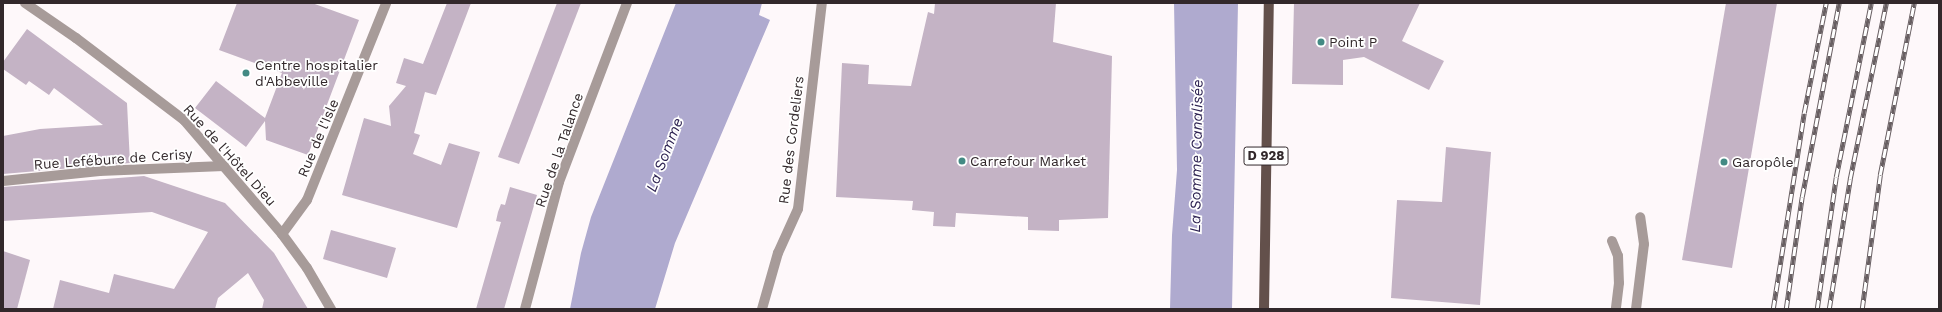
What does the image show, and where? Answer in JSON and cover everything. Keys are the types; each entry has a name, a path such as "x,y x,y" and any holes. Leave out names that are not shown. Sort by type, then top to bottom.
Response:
{"main road":[{"name":"D 928","path":"1264,309 1269,3"}],"street":[{"name":"Rue de l'Hôtel Dieu","path":"25,3 76,38 184,120 282,234 307,268 331,309"},
{"name":"Rue de l'Isle","path":"282,234 307,200 386,3"},
{"name":"Rue de la Talance","path":"525,309 560,182 628,3"},
{"name":"Rue des Cordeliers","path":"762,309 778,254 798,209 816,39 822,3"},
{"name":"Rue Lefébure de Cerisy","path":"3,181 99,171 224,166"},
{"path":"1636,309 1644,244 1640,217"},
{"path":"1612,241 1618,256 1619,283 1616,309"}],"water":[{"name":"La Somme","path":"676,3 762,3 759,15 770,20 675,243 655,309 570,309 581,253 591,217"},
{"name":"La Somme Canalisée","path":"1174,3 1238,3 1232,309 1170,309 1172,235 1177,170"}],"building":[{"path":"237,3 312,3 359,20 308,155 266,140 265,121 246,147 195,108 216,81 265,118 282,73 219,50"},
{"path":"447,3 471,3 436,95 425,92 414,133 420,135 413,154 441,165 449,143 480,152 457,228 342,195 364,118 391,126 389,106 406,86 396,83 404,58 423,64"},
{"path":"557,3 581,3 519,164 498,157"},
{"path":"935,3 1056,3 1053,42 1112,56 1108,218 1059,220 1059,231 1028,230 1028,217 956,213 955,227 933,226 934,212 912,210 913,201 836,197 842,63 869,65 868,84 911,86 928,12 934,14"},
{"path":"1294,3 1420,3 1402,41 1444,61 1429,90 1364,57 1343,60 1343,85 1292,84"},
{"name":"Garopôle","path":"1726,3 1777,3 1732,268 1682,260"},
{"path":"27,29 127,103 130,163 3,174 3,136 40,129 103,125 54,88 49,95 29,81 26,85 3,69 3,62"},
{"path":"1446,147 1491,152 1480,305 1391,298 1397,200 1442,202"},
{"path":"144,176 225,203 274,253 308,309 262,309 264,300 248,273 218,298 215,309 53,309 60,280 109,293 114,274 174,289 208,232 152,212 3,221 3,187"},
{"path":"510,187 537,195 504,309 476,309 501,222 496,221 498,212 501,204 505,205"},
{"path":"331,230 396,248 387,278 323,259"},
{"path":"3,251 30,260 17,309 3,309"}],"railway":[{"path":"1773,309 1804,113 1826,3"},
{"path":"1786,309 1802,197 1839,3"},
{"path":"1817,309 1836,177 1871,3"},
{"path":"1829,309 1850,179 1886,3"},
{"path":"1862,309 1880,175 1914,3"}],"place":[{"name":"Point P","path":"1321,42"},
{"name":"Centre hospitalier d'Abbeville","path":"246,73"},
{"name":"Carrefour Market","path":"962,161"},
{"name":"Garopôle","path":"1724,162"}]}
